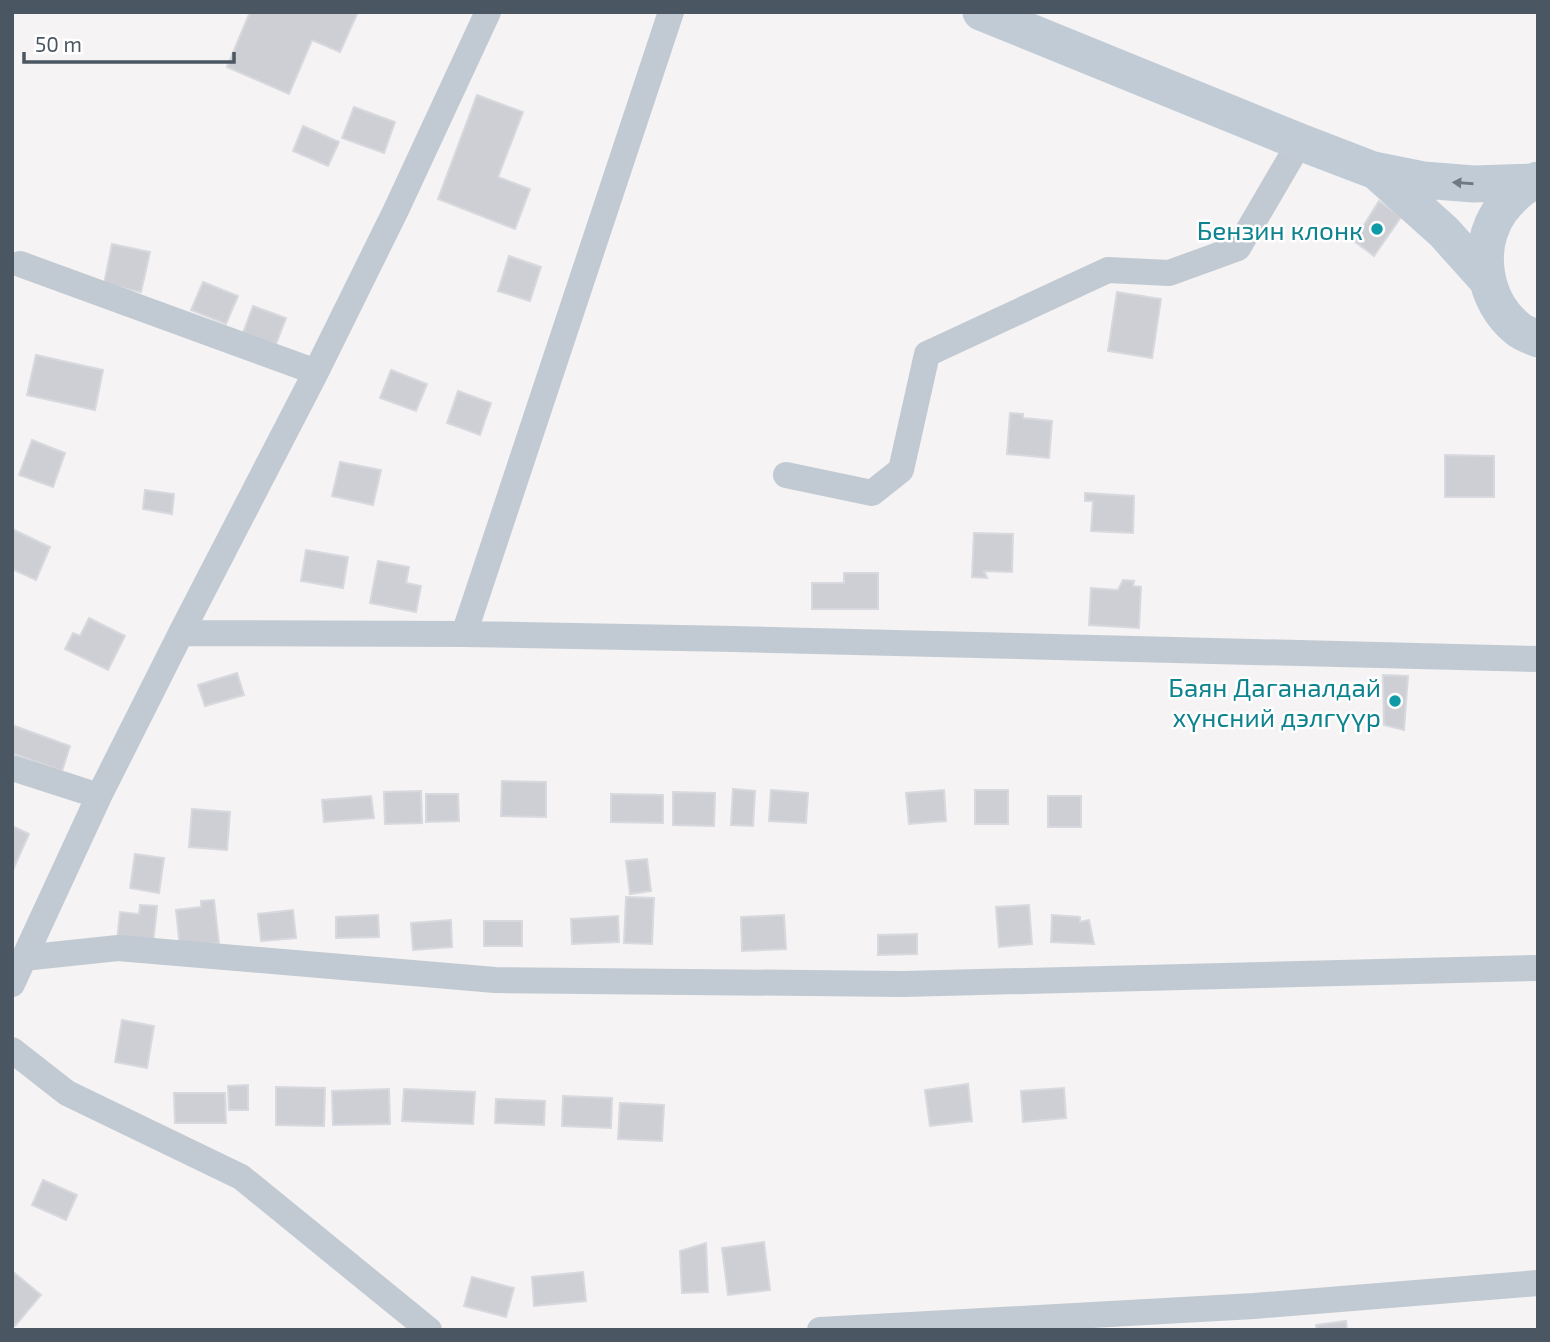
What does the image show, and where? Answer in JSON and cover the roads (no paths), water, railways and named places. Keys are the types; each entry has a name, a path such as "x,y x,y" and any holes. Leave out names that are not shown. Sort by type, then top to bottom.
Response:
{"main road":[{"path":"981,12 1373,170 1423,180 1474,184 1534,181"},
{"path":"1373,170 1444,232 1487,280"},
{"path":"1534,181 1509,198 1493,221 1485,250 1487,280 1498,307 1519,330 1538,339"}],"street":[{"path":"12,984 99,796 316,372 396,210 488,12"},
{"path":"464,634 671,12"},
{"path":"786,475 873,493 901,470 927,354 1108,270 1169,273 1238,248 1300,142"},
{"path":"20,264 316,372"},
{"path":"181,632 720,638 1538,659"},
{"path":"12,768 99,796"},
{"path":"23,958 118,948 495,980 876,984 1538,968"},
{"path":"12,1050 67,1093 241,1177 429,1330"},
{"path":"820,1330 1254,1306 1538,1283"}],"place":[{"name":"Бензин клонк","path":"1377,229"},
{"name":"Баян Даганалдай хүнсний дэлгүүр","path":"1395,701"}]}
